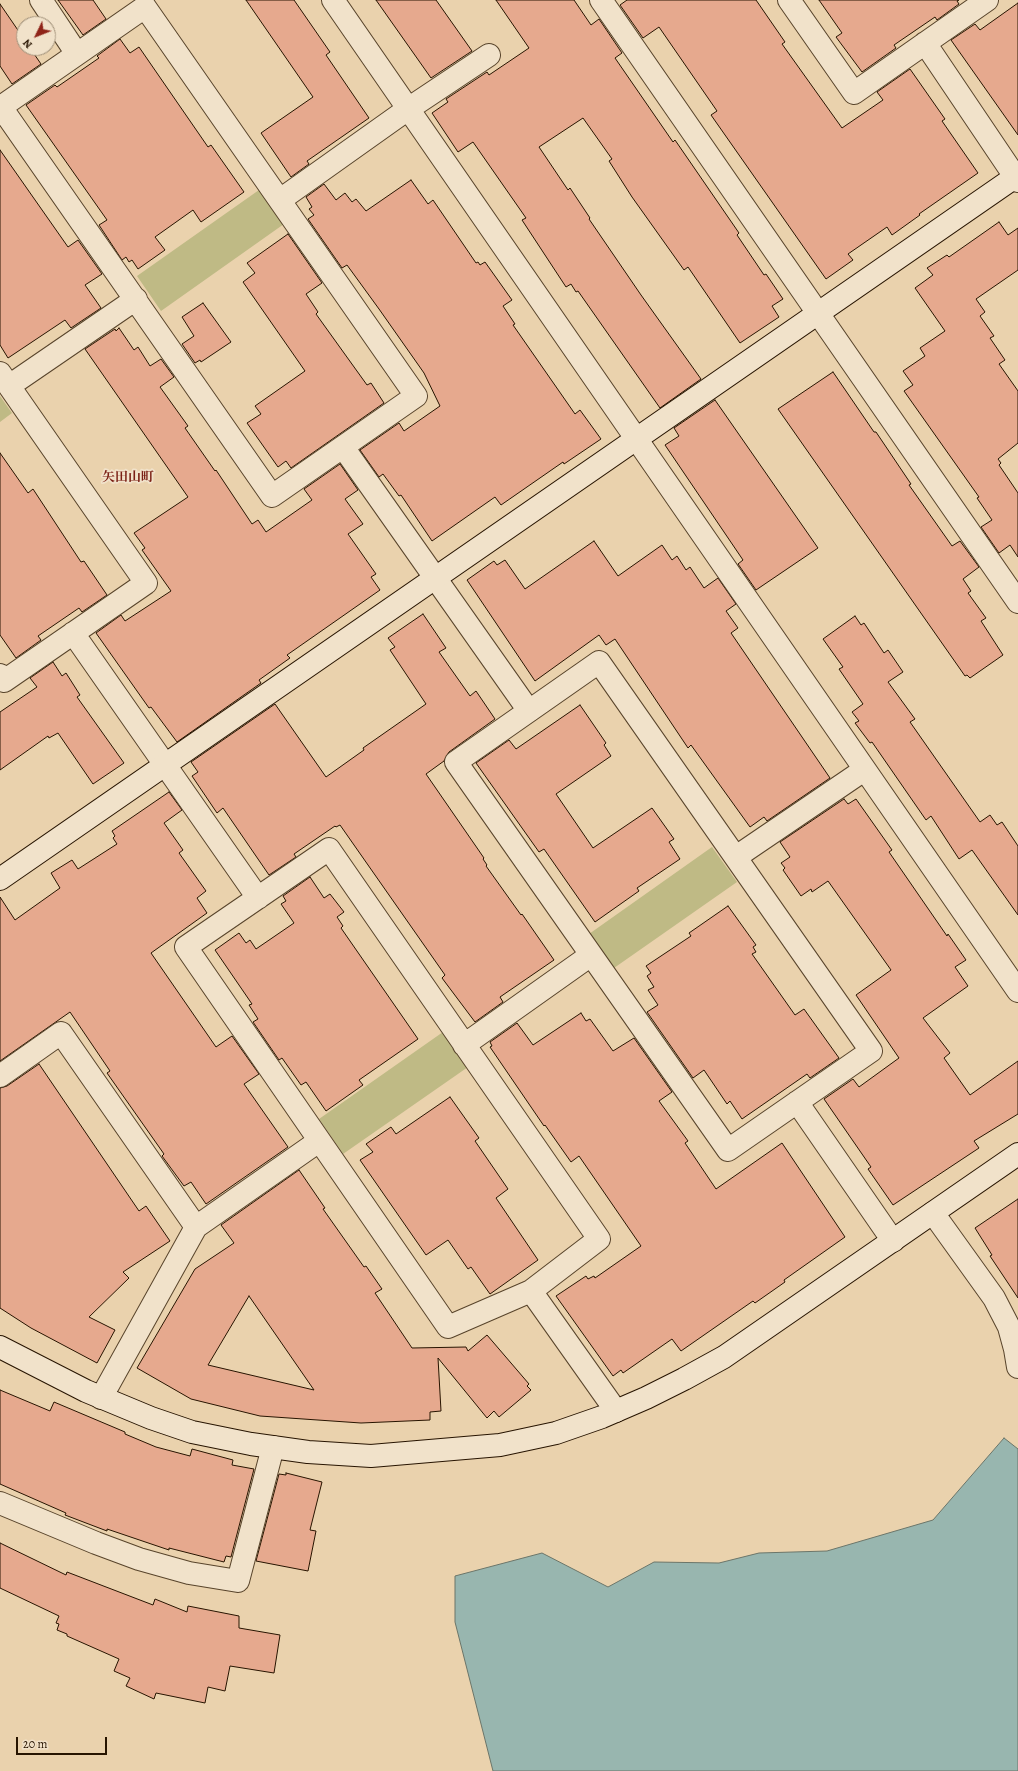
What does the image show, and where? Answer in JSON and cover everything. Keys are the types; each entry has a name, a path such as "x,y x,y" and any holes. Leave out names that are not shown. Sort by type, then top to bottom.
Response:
{"street":[{"path":"40,0 77,54"},
{"path":"601,0 1018,602"},
{"path":"789,0 854,93 987,0"},
{"path":"341,3 408,109 635,440 1018,991"},
{"path":"145,7 280,200 416,396 272,496 1,107 145,7"},
{"path":"0,878 1017,178 925,43"},
{"path":"280,200 408,109 489,55"},
{"path":"0,675 4,681 146,583 5,379 136,299"},
{"path":"343,447 529,711"},
{"path":"73,633 166,764 258,898"},
{"path":"599,662 736,857 871,1051 728,1150 456,762 599,662"},
{"path":"736,857 864,770"},
{"path":"329,849 464,1045 599,1239 530,1291 448,1327 186,947 329,849"},
{"path":"464,1045 592,956"},
{"path":"0,1076 61,1033 196,1227"},
{"path":"797,1102 893,1241"},
{"path":"101,1398 196,1227 319,1141"},
{"path":"0,1347 101,1398 151,1418 192,1432 308,1452 371,1456 500,1445 556,1433 616,1411 684,1379 724,1357 1018,1154"},
{"path":"933,1213 994,1298 1010,1327 1018,1367"},
{"path":"530,1291 616,1411"},
{"path":"0,1503 96,1543 139,1559 189,1573 238,1581 272,1447"}],"shaded area":[{"path":"259,190 284,224 161,311 137,276"},
{"path":"0,396 12,413 0,422"},
{"path":"712,847 737,882 614,968 589,934"},
{"path":"443,1032 468,1067 343,1154 319,1119"}],"water":[{"path":"1004,1438 1018,1449 1018,1771 493,1771 455,1622 455,1576 542,1553 608,1587 654,1562 719,1563 759,1553 827,1551 933,1520"}],"building":[{"path":"58,0 93,0 106,19 83,35"},
{"path":"246,0 294,0 330,52 326,55 369,118 307,161 309,164 291,177 261,133 313,97"},
{"path":"376,0 436,0 472,51 431,78"},
{"path":"496,0 574,0 591,25 599,19 622,53 615,58 673,142 675,140 739,233 737,235 764,275 766,274 783,299 772,306 779,317 740,343 688,267 684,270 632,197 609,161 612,159 583,118 539,147 568,190 570,188 590,218 589,219 641,295 701,379 660,408 578,291 576,292 571,284 566,287 522,220 526,218 473,142 458,152 432,113 448,102 446,99 487,72 489,75 529,48"},
{"path":"627,0 756,0 785,42 782,44 842,128 883,100 877,92 910,69 945,119 942,121 978,173 919,214 920,215 892,235 887,227 848,254 853,260 826,279 711,115 717,111 659,27 643,38 620,5"},
{"path":"819,0 959,0 957,1 959,4 937,20 935,17 894,45 896,48 862,72 836,37 842,33"},
{"path":"1018,3 1018,135 951,40 975,24 980,30"},
{"path":"0,4 16,27 16,56 36,56 41,64 12,84 0,66"},
{"path":"120,39 130,53 139,47 208,147 211,145 244,192 201,222 193,210 155,237 165,250 138,269 132,260 129,262 126,257 122,260 99,225 107,220 26,105 55,85 57,87 99,58 97,56"},
{"path":"0,150 68,247 78,240 102,274 85,285 101,308 71,328 65,320 8,358 0,345"},
{"path":"411,180 428,204 433,200 476,263 478,262 480,265 485,262 512,300 503,306 515,324 513,325 575,414 580,410 601,439 564,464 563,462 501,505 495,497 432,541 401,495 399,496 383,474 379,477 360,450 399,423 404,431 440,406 424,373 379,309 347,265 342,268 308,219 314,215 309,209 312,207 306,197 324,184 336,200 345,193 352,202 356,199 366,211"},
{"path":"999,222 1008,235 1018,228 1018,270 976,299 985,312 980,316 994,336 990,338 1005,360 999,364 1018,391 1018,443 998,459 1001,463 999,465 1018,493 1018,557 1010,545 999,553 981,527 992,520 977,498 979,497 904,391 913,385 903,371 925,356 920,348 945,331 915,288 933,275 927,268 947,255 949,257"},
{"path":"288,234 322,283 306,294 318,312 316,314 367,385 371,383 384,403 291,468 286,461 278,467 247,423 261,414 255,406 305,371 243,282 255,273 247,263"},
{"path":"203,303 231,342 201,362 200,360 195,363 182,344 194,336 182,317"},
{"path":"119,328 134,350 138,347 150,366 161,359 174,377 160,387 188,426 185,428 215,471 216,470 252,524 258,520 266,532 312,500 304,489 340,464 358,490 345,499 363,524 348,534 376,574 371,577 380,590 287,655 290,658 259,680 261,683 177,742 151,707 149,708 96,633 121,615 125,621 171,591 142,550 145,548 134,533 188,497 85,349 115,329 116,331"},
{"path":"833,372 874,432 876,432 911,484 909,485 952,546 960,541 979,567 963,579 971,591 968,593 986,618 981,621 1003,655 970,678 967,675 965,676 778,409"},
{"path":"715,400 818,548 756,590 738,564 743,560 665,445 679,436 674,428"},
{"path":"0,453 28,493 33,489 81,562 84,561 107,595 82,612 79,608 38,636 41,640 16,658 0,635"},
{"path":"594,541 618,576 662,545 672,560 677,556 686,570 690,567 704,588 718,578 736,604 726,611 738,628 731,633 830,778 767,821 764,817 750,827 691,745 688,748 615,639 606,645 599,635 535,681 467,580 494,561 497,565 505,560 525,589"},
{"path":"423,614 446,648 439,652 470,696 476,691 495,719 449,752 444,761 426,774 484,858 483,859 487,865 486,866 554,960 500,997 503,1002 475,1022 442,978 445,975 340,825 335,826 294,854 296,857 269,875 223,808 217,813 192,776 198,772 191,762 275,704 326,777 364,750 363,748 426,704 390,650 395,647 388,638"},
{"path":"855,616 861,625 864,623 884,653 888,650 903,672 888,682 915,719 910,722 980,822 990,815 997,825 1002,822 1018,846 1018,915 972,850 959,859 931,816 926,820 872,742 870,743 855,723 859,721 852,712 863,704 839,669 843,667 823,639"},
{"path":"53,662 62,676 66,673 80,695 77,697 124,763 93,784 58,733 49,738 48,736 0,770 0,712 37,687 30,678"},
{"path":"580,705 606,743 604,745 611,756 556,794 593,848 652,808 674,839 669,842 680,859 637,888 639,891 595,922 544,849 539,852 476,763 509,740 516,749"},
{"path":"169,792 182,810 164,823 183,850 179,853 206,891 197,898 207,913 151,953 216,1047 232,1036 259,1074 244,1084 288,1147 206,1204 191,1182 184,1186 162,1156 164,1154 107,1073 110,1071 70,1012 0,1061 0,897 15,920 60,888 51,873 72,860 78,869 117,844 113,838 115,836 112,831"},
{"path":"844,799 848,804 856,799 892,850 889,852 947,936 948,934 966,960 955,967 968,986 923,1018 950,1053 944,1058 970,1095 1018,1061 1018,1114 974,1141 979,1148 893,1205 868,1169 871,1167 824,1099 853,1079 859,1087 899,1058 856,995 891,970 828,881 812,892 811,889 801,896 783,870 785,868 781,863 790,857 780,842"},
{"path":"310,877 324,898 330,894 344,912 337,917 343,926 341,928 418,1039 359,1080 363,1085 326,1111 306,1082 301,1085 282,1058 279,1060 253,1022 258,1019 249,1005 252,1004 215,950 239,933 246,943 250,940 256,949 294,923 281,904 286,901 283,896"},
{"path":"728,906 756,945 753,947 756,952 752,954 795,1015 804,1009 839,1058 810,1078 807,1074 742,1119 730,1101 727,1104 704,1070 693,1078 647,1012 658,1005 648,990 654,987 647,976 651,973 646,966 691,936 689,933"},
{"path":"581,1013 586,1021 590,1019 613,1051 634,1038 672,1092 659,1101 688,1141 685,1143 716,1189 782,1143 845,1237 784,1280 785,1282 755,1303 753,1301 681,1351 672,1339 623,1373 621,1370 613,1376 556,1296 586,1276 588,1279 594,1276 595,1278 641,1246 579,1156 571,1162 545,1125 544,1126 490,1047 492,1046 490,1042 517,1023 533,1045"},
{"path":"39,1064 139,1211 146,1206 170,1241 123,1272 129,1278 89,1317 115,1330 97,1363 31,1328 0,1308 0,1088 7,1086"},
{"path":"450,1097 479,1138 475,1141 508,1189 496,1198 538,1260 490,1294 471,1267 468,1269 448,1240 426,1255 360,1160 373,1152 366,1144 391,1127 396,1134"},
{"path":"299,1170 325,1208 323,1209 364,1267 366,1266 382,1289 375,1293 412,1348 466,1347 468,1351 487,1335 529,1384 527,1386 531,1390 499,1417 494,1411 487,1418 438,1358 441,1411 430,1412 430,1420 361,1423 260,1416 191,1399 137,1368 195,1269 234,1243 221,1225","holes":["249,1296 314,1390 208,1365"]},
{"path":"1018,1199 1018,1298 990,1256 992,1255 975,1228"},
{"path":"0,1390 50,1411 54,1402 125,1432 125,1434 156,1447 190,1456 192,1449 233,1460 232,1465 254,1469 231,1557 226,1556 224,1562 169,1548 169,1550 107,1529 107,1531 65,1515 66,1513 0,1484"},
{"path":"286,1473 322,1482 310,1530 316,1531 308,1571 256,1561 279,1474 286,1475"},
{"path":"0,1543 66,1575 67,1572 153,1605 155,1599 187,1612 188,1606 239,1616 239,1628 280,1635 274,1673 230,1666 225,1691 208,1687 205,1703 156,1693 154,1699 126,1686 130,1678 114,1671 119,1659 67,1636 67,1634 57,1630 59,1624 56,1623 59,1616 0,1588"}],"district":[{"name":"矢田山町","path":"128,478"}]}
